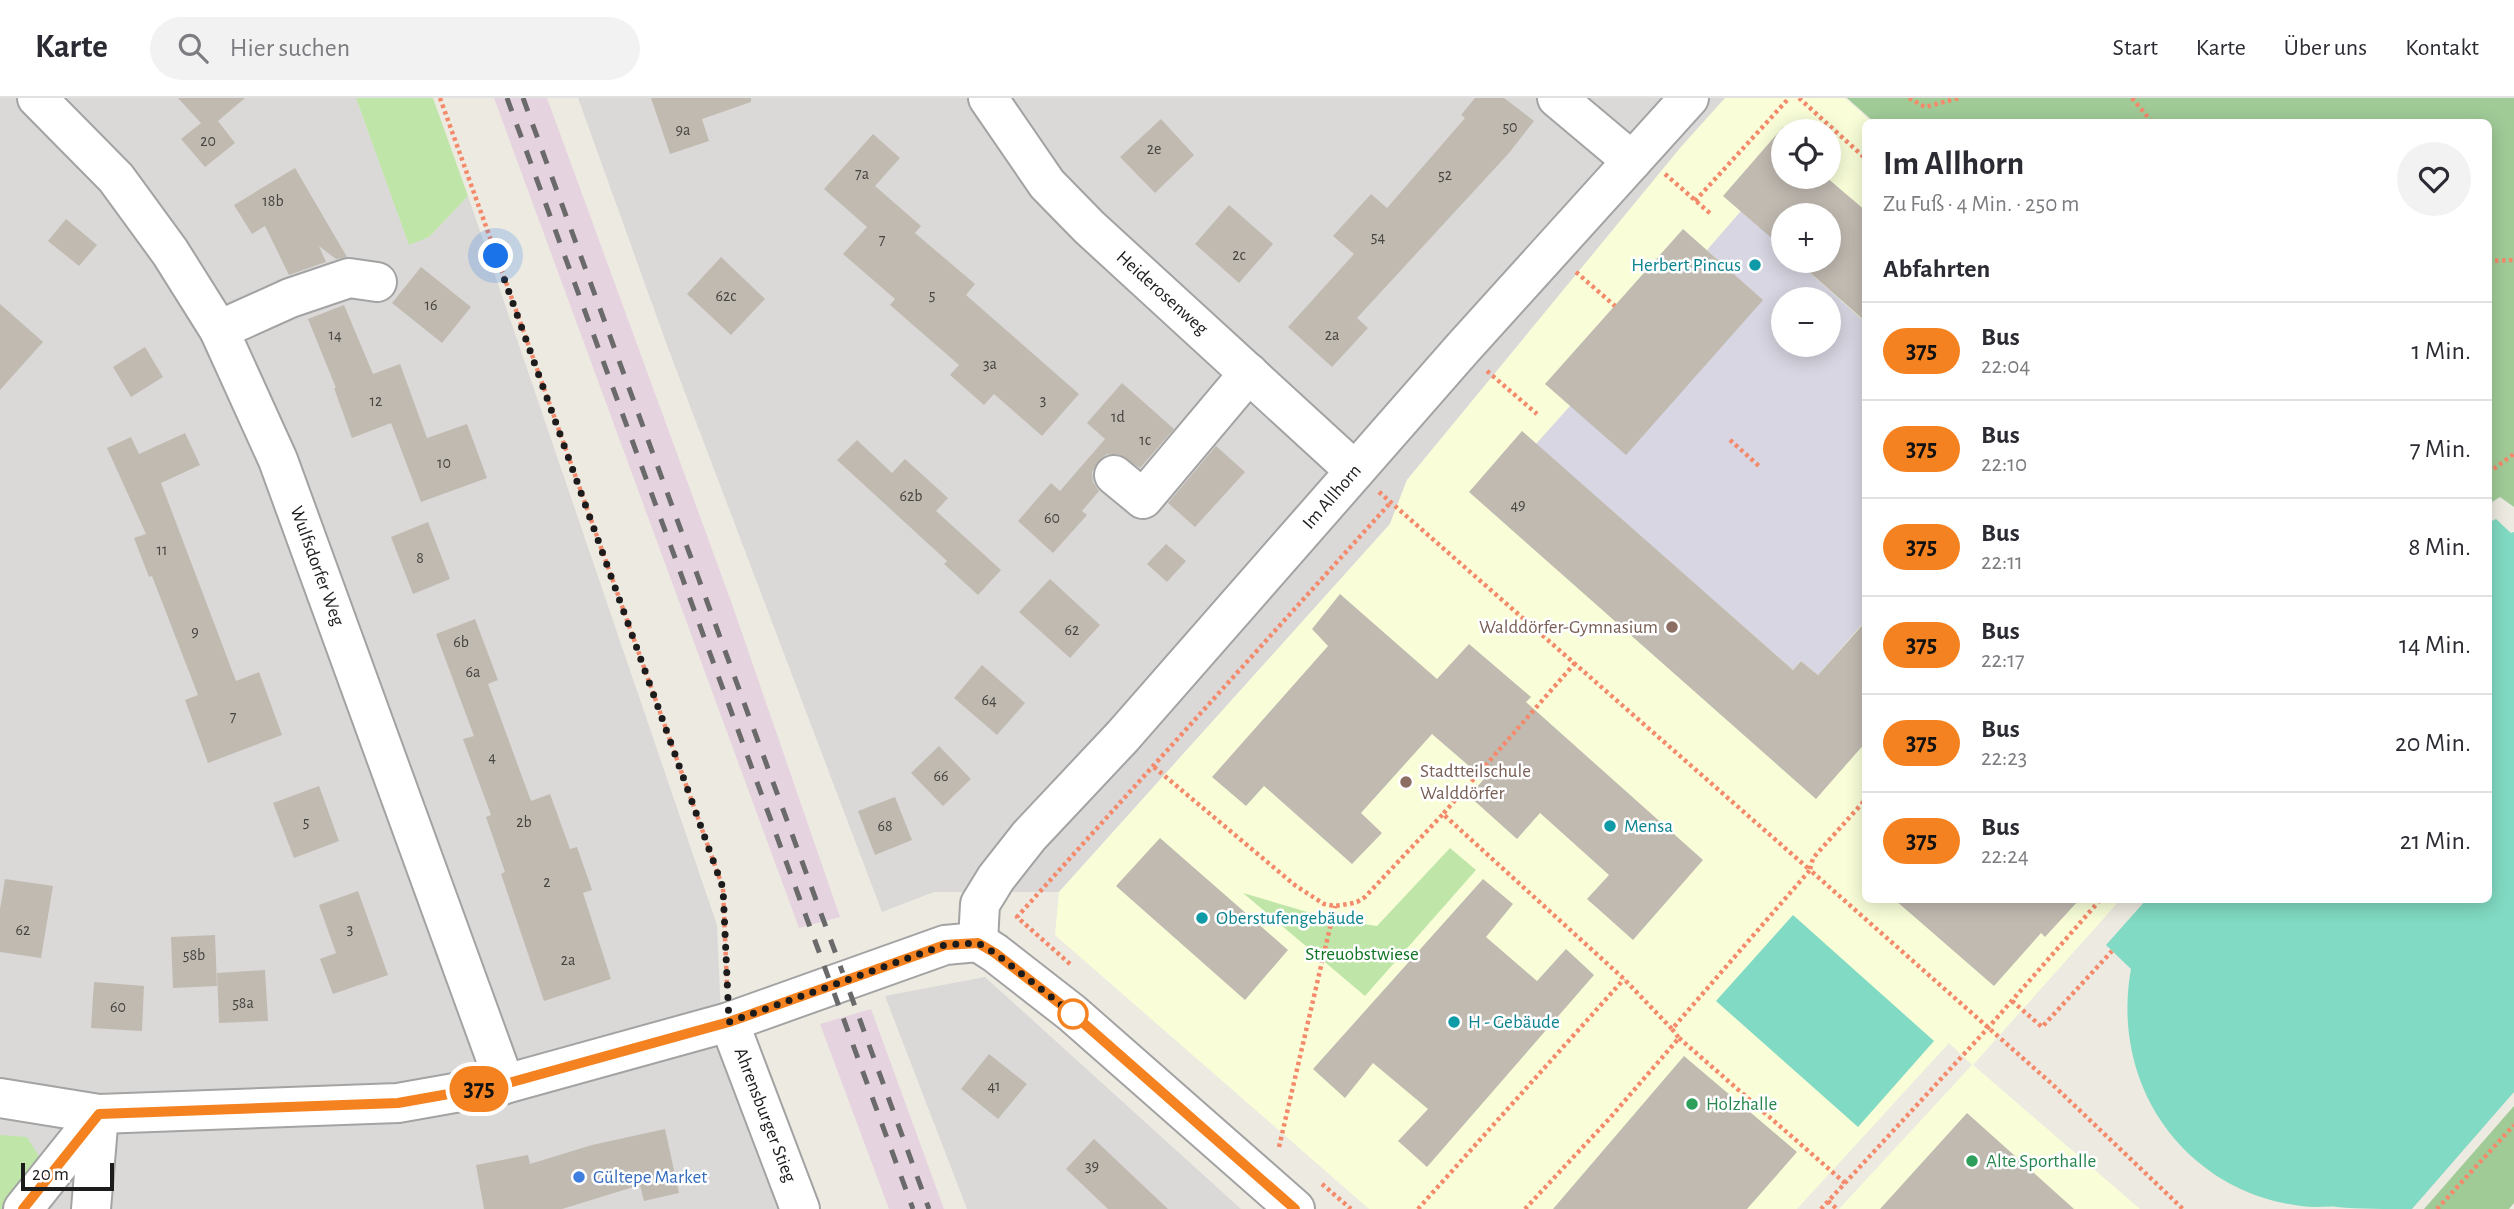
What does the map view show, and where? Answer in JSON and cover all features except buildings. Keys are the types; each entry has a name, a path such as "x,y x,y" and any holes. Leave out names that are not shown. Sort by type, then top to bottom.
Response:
{"street":[{"name":"Wulfsdorfer Weg","path":"37,98 116,178 170,252 219,330 278,460 505,1084"},
{"name":"Heiderosenweg","path":"988,98 1047,184 1089,227 1355,471"},
{"path":"1557,98 1632,161"},
{"name":"Im Allhorn","path":"978,943 980,904 1029,836 1148,708 1551,250 1689,98"},
{"path":"219,330 290,298 349,278 377,282"},
{"path":"1114,475 1143,499 1249,373"},
{"path":"0,1098 99,1114 398,1103 505,1084 729,1022 945,945 978,943 995,953 1308,1196"},
{"name":"Ahrensburger Stieg","path":"729,1022 800,1209"},
{"path":"23,1209 99,1114"},
{"path":"91,1209 99,1114"}],"path":[{"path":"440,98 723,888 729,1022"},
{"path":"1695,201 1789,98"},
{"path":"1799,98 1862,155"},
{"path":"1909,98 1925,107 1959,98"},
{"path":"2132,98 2150,119"},
{"path":"1677,185 1712,215"},
{"path":"1551,250 1615,306"},
{"path":"2492,261 2514,260"},
{"path":"1499,382 1537,415"},
{"path":"1730,440 1759,466"},
{"path":"2492,470 2514,454"},
{"path":"1355,471 2052,1084 2181,1208"},
{"path":"1080,972 1017,917 1391,502"},
{"path":"1154,768 1296,886 1324,904 1335,906 1357,902 1365,897 1443,814 1575,663"},
{"path":"1672,1029 1810,870 1813,858 1862,803"},
{"path":"1443,814 1624,979 1679,1038 1845,1183"},
{"path":"1821,1209 1988,1028 2097,903"},
{"path":"1279,1147 1335,906"},
{"path":"2012,1001 2042,1027 2112,951"},
{"path":"1418,1209 1624,979"},
{"path":"1525,1209 1609,1119 1679,1038"},
{"path":"2437,1209 2514,1125"},
{"path":"1269,1138 1289,1156"},
{"path":"1308,1196 1351,1209"},
{"path":"1828,1201 1838,1209"}],"shaded area":[{"path":"0,98 356,98 409,244 429,237 468,196 717,925 722,1037 785,1209 0,1209"},
{"path":"494,98 547,98 732,604 840,917 799,928"},
{"path":"578,98 1725,98 1681,147 1407,480 1390,524 1059,892 934,892 882,912 668,348"},
{"path":"1725,98 1845,98 1869,119 1862,119 1862,903 2117,903 1973,1065 2140,1209 1839,1209 1972,1065 1949,1043 1797,1209 1369,1209 1055,935 1059,892 1390,524 1407,480 1681,147"},
{"path":"1741,211 1771,237 1771,273 1810,273 1826,287 1771,287 1771,357 1841,357 1841,300 1862,319 1862,624 1818,675 1801,661 1793,670 1536,444 1570,406 1762,300 1707,250"},
{"path":"985,977 1241,1209 967,1209 885,996"},
{"path":"871,1009 944,1209 889,1209 820,1024"}],"green space":[{"path":"356,98 433,98 468,196 429,237 409,245"},
{"path":"1847,98 2514,98 2514,507 2500,497 2492,502 2492,119 1871,119"},
{"path":"2496,519 2511,533 2514,532 2514,1092 2412,1209 2311,1207 2274,1201 2237,1187 2205,1168 2178,1143 2156,1113 2140,1081 2131,1045 2127,1008 2131,969 2106,945 2143,903 2492,903 2492,521"},
{"name":"Streuobstwiese","path":"1450,848 1476,870 1365,996 1243,893 1331,919 1377,926"},
{"path":"1793,915 1934,1041 1858,1127 1716,1001"},
{"path":"2514,1106 2514,1203 2509,1209 2424,1209"},
{"path":"0,1135 27,1137 45,1166 6,1209 0,1209"}],"railway":[{"path":"507,98 913,1209"},
{"path":"523,98 929,1209"}],"bus line":[{"name":"375","path":"23,1209 99,1114 398,1103 505,1084 729,1022 945,945 978,943 995,953 1072,1013 1295,1209"}],"place":[{"name":"Herbert Pincus","path":"1755,265"},
{"name":"Walddörfer-Gymnasium","path":"1672,627"},
{"name":"Stadtteilschule Walddörfer","path":"1406,782"},
{"name":"Mensa","path":"1610,826"},
{"name":"Oberstufengebäude","path":"1202,918"},
{"name":"H - Gebäude","path":"1454,1022"},
{"name":"Holzhalle","path":"1692,1104"},
{"name":"Alte Sporthalle","path":"1972,1161"},
{"name":"Gültepe Market","path":"579,1177"}],"route":[{"path":"496,256 723,888 729,1022 945,945 978,943 995,953 1073,1014"}]}
